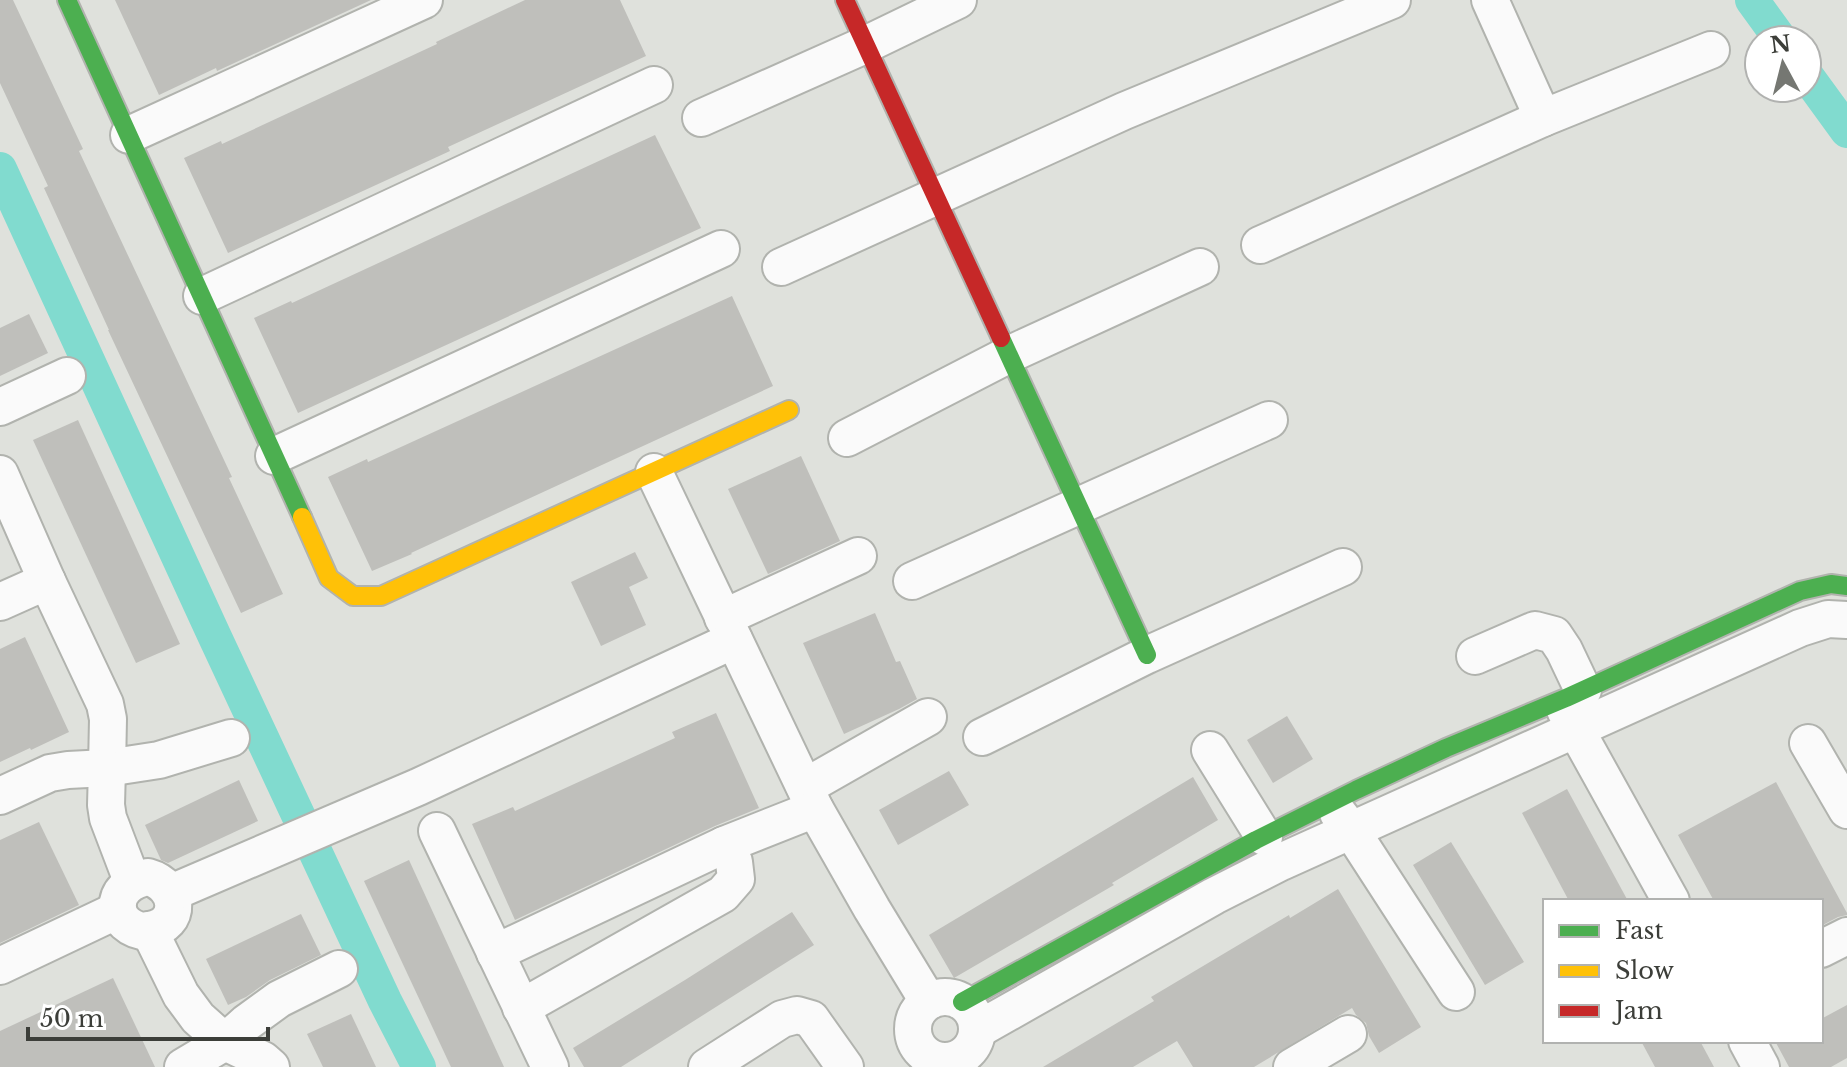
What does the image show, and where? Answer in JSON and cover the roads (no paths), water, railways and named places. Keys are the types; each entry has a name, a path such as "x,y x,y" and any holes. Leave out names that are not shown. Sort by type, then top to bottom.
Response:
{"street":[{"path":"67,0 329,578 353,596 381,596 789,410"},
{"path":"129,135 424,0"},
{"path":"845,0 1147,655"},
{"path":"701,118 958,0"},
{"path":"781,267 1124,111 1392,0"},
{"path":"1490,0 1543,118"},
{"path":"1260,245 1543,118 1711,50"},
{"path":"202,296 654,85"},
{"path":"274,456 721,249"},
{"path":"847,438 1008,355 1200,267"},
{"path":"0,407 67,376"},
{"path":"912,581 1269,420"},
{"path":"654,472 810,798 872,909 960,1031"},
{"path":"0,474 105,704 108,719 106,805 125,895 122,918 138,931 149,932 167,921 173,902 165,885 148,877 125,895 0,966"},
{"path":"171,893 418,787 728,629 858,556"},
{"path":"982,737 1147,655 1343,567"},
{"path":"0,602 47,581"},
{"path":"960,1031 1214,896 1340,817 1573,707 1800,591 1831,584 1847,586"},
{"path":"1573,707 1828,619 1847,620"},
{"path":"1475,656 1535,630 1554,635 1564,650 1573,707 1670,899"},
{"path":"495,953 724,845 810,798 928,717"},
{"path":"0,796 50,773 159,760 231,738"},
{"path":"1808,743 1847,810"},
{"path":"1210,750 1264,837"},
{"path":"960,1031 1264,837 1340,817"},
{"path":"1340,817 1456,992"},
{"path":"437,831 550,1067"},
{"path":"521,1008 723,894 736,879 734,862 724,845"},
{"path":"149,930 181,995 198,1018 225,1042 271,1067"},
{"path":"1823,948 1847,936"},
{"path":"183,1067 225,1042 279,999 339,969"},
{"path":"707,1067 782,1019 797,1015 811,1019 845,1067"},
{"path":"1292,1067 1348,1034"},
{"path":"1748,1043 1761,1067"}],"waterway":[{"path":"1752,0 1769,24"},
{"path":"1823,98 1847,131"},
{"path":"0,169 214,635 385,1001 419,1067"}]}
